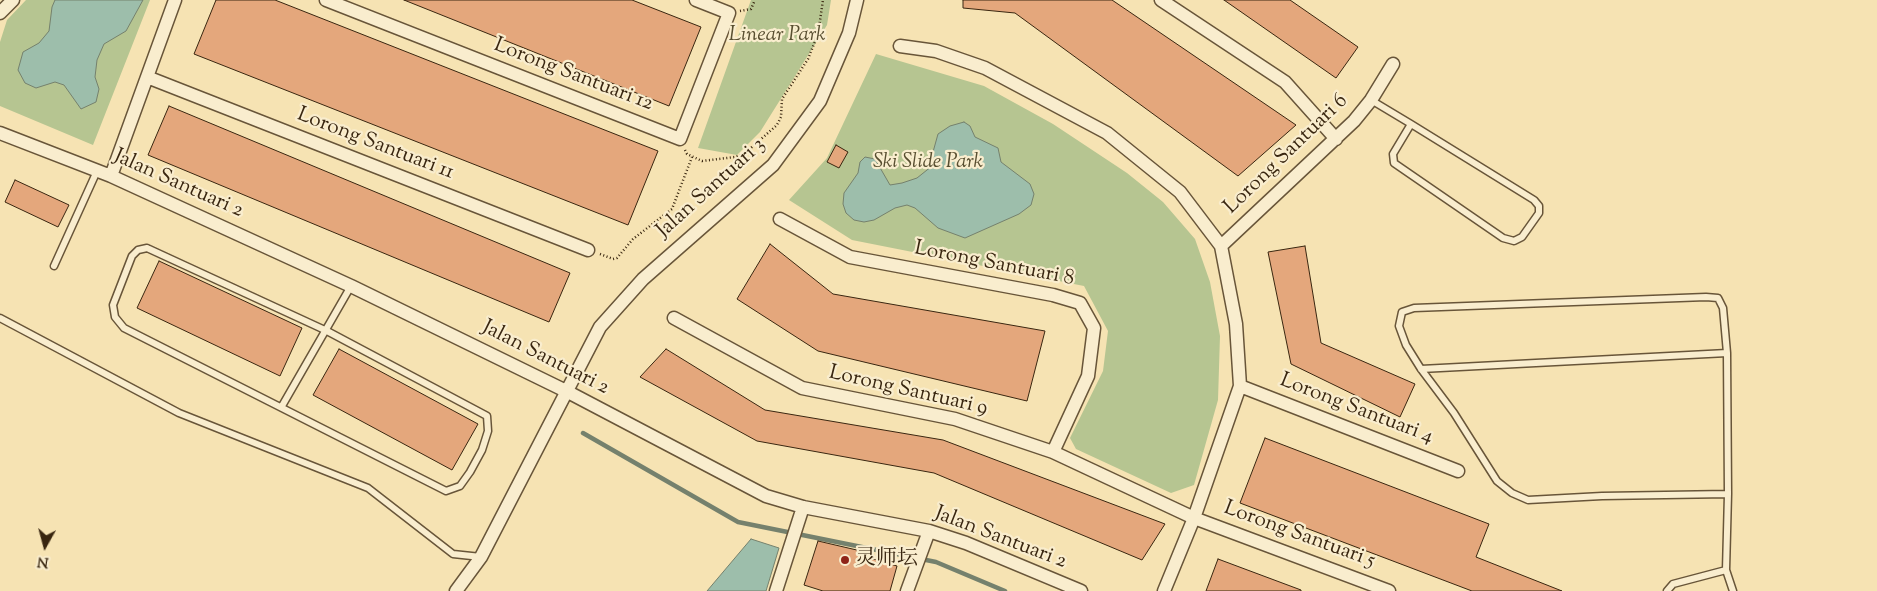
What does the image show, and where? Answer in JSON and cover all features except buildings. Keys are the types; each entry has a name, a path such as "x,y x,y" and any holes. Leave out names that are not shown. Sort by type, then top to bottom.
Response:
{"street":[{"path":"0,13 13,0"},
{"path":"111,176 175,0"},
{"name":"Lorong Santuari 12","path":"326,0 680,139"},
{"path":"680,139 729,13 696,0"},
{"name":"Jalan Santuari 3","path":"456,591 481,558 600,327 643,279 773,165 820,101 849,33 857,0"},
{"path":"1161,0 1285,82 1336,138"},
{"path":"900,46 936,51 985,68 1107,133 1180,192 1221,246 1236,324 1240,386 1194,518 1164,591"},
{"name":"Lorong Santuari 6","path":"1221,246 1336,138 1371,100 1393,64"},
{"name":"Lorong Santuari 11","path":"147,76 588,250"},
{"name":"Jalan Santuari 2","path":"0,133 111,176 351,286 568,392 801,513 927,537 991,553 1081,591"},
{"name":"Lorong Santuari 8","path":"780,219 850,257 1053,295 1080,302 1094,328 1088,376 1053,452"},
{"name":"Lorong Santuari 9","path":"674,318 802,388 955,419 1053,452 1194,518"},
{"name":"Lorong Santuari 4","path":"1240,386 1458,471"},
{"path":"776,591 801,513"},
{"name":"Lorong Santuari 5","path":"1194,518 1389,591"},
{"path":"907,591 927,537"}],"lane":[{"path":"1371,100 1411,124 1534,200 1539,206 1539,213 1522,237 1514,241 1503,238 1394,163 1393,154 1411,124"},
{"path":"54,266 97,171"},
{"path":"147,248 327,331 487,416 488,431 482,450 470,472 460,486 446,490 282,406 124,328 114,317 113,304 132,256 138,250 147,248"},
{"path":"282,406 327,331 351,286"},
{"path":"1728,494 1602,496 1528,500 1512,493 1497,481 1454,413 1421,369 1406,345 1398,326 1402,312 1414,308 1718,298 1723,308 1727,353 1728,494 1726,570 1733,591"},
{"path":"0,318 179,412 368,488 453,554 481,558"},
{"path":"1421,369 1727,353"},
{"path":"1668,591 1673,584 1726,570"}],"path":[{"path":"729,13 751,9 755,0"},
{"path":"680,139 687,154 702,161 736,158 744,154 777,125 781,117 782,99 808,59 818,34 823,0"},
{"path":"588,250 613,259 617,258 633,240 672,209 692,157"}],"green space":[{"path":"26,0 150,0 93,145 0,106 0,42 7,20"},
{"name":"Linear Park","path":"751,0 831,0 827,25 760,132 737,155 698,148"},
{"name":"Ski Slide Park","path":"876,54 984,86 1053,124 1127,173 1163,202 1195,239 1210,282 1220,336 1218,400 1194,485 1171,493 1076,449 1070,438 1103,371 1108,331 1084,286 852,240 789,200 827,158"}],"shaded area":[{"path":"55,0 143,0 126,31 104,44 97,60 95,77 99,89 96,102 81,109 64,85 55,82 36,88 25,83 18,70 23,52 39,43 49,31 52,7"},
{"path":"964,122 970,126 975,137 998,148 1001,162 1030,184 1034,194 1031,205 1019,214 965,238 938,228 915,208 907,205 895,208 874,220 864,222 854,220 846,213 843,204 844,193 858,173 860,162 865,157 875,159 890,185 917,178 932,166 933,152 938,134 950,126"},
{"path":"751,539 779,548 766,591 707,591"}],"waterway":[{"path":"583,433 738,522 936,562 1005,591"}],"place":[{"name":"灵师坛","path":"845,560"}]}
